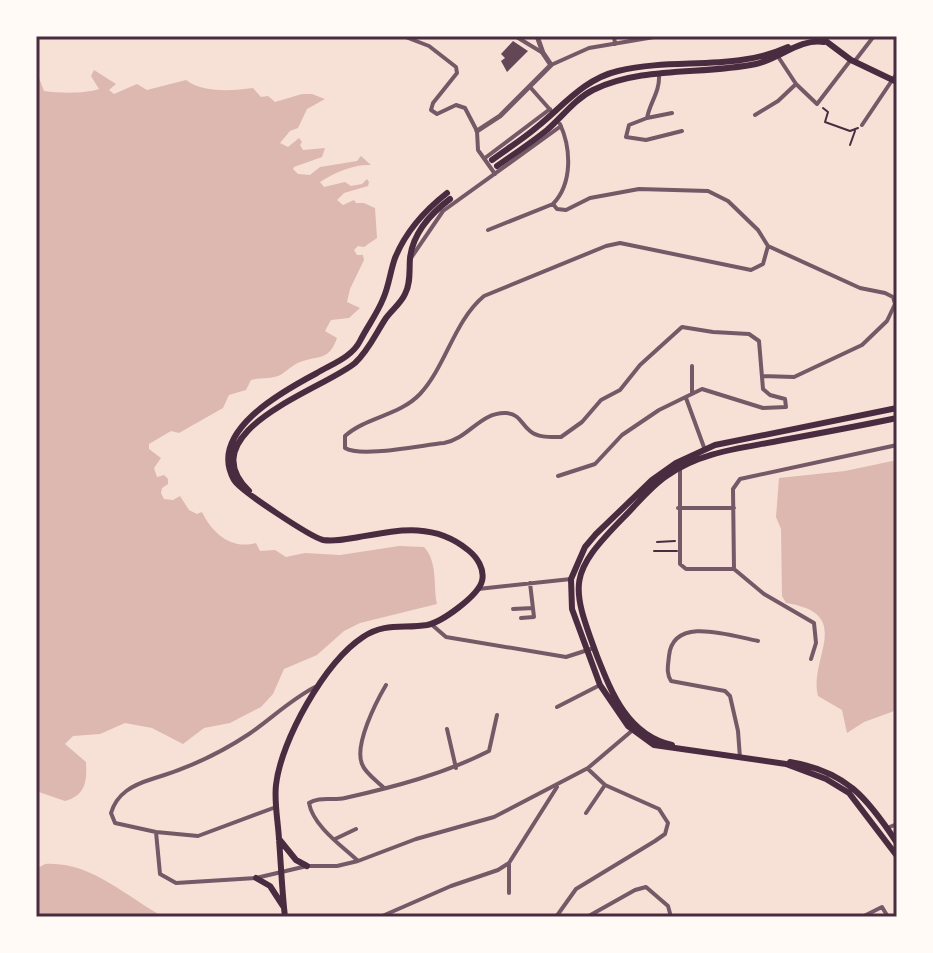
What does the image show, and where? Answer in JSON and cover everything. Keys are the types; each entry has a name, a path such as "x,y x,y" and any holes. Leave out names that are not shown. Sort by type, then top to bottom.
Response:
{"main road":[{"path":"492,165 559,123 589,92 606,84 751,65 806,40 822,39 852,61 896,78"},
{"path":"492,165 551,111 585,86 616,71 724,64 777,55"},
{"path":"255,497 242,484 235,464 240,442 253,424 354,363 405,295 412,243 448,196 421,214 404,240 383,299 357,346 347,356 276,398 247,420 236,435 230,451 229,470 238,488 312,536 337,541 409,528 442,534 474,554 482,573 474,596 431,624 400,624 364,636 315,687 299,716 278,774 276,807 285,913"},
{"path":"634,729 613,697 572,609 571,579 585,547 652,480 706,452 897,408"},
{"path":"706,452 897,418"},
{"path":"678,465 591,550 583,566 578,593 600,685 623,721 667,744 786,764 839,785 863,809 897,856"},
{"path":"740,756 814,766 838,777 862,796 897,843"},
{"path":"279,839 296,860 307,866"},
{"path":"256,878 275,892 285,913"}],"street":[{"path":"403,36 429,46 456,67 457,73 433,103 432,112 437,114 461,105 477,131 478,150 492,165 443,211 410,260"},
{"path":"515,36 543,53"},
{"path":"537,36 551,65"},
{"path":"614,36 615,44"},
{"path":"477,131 500,116 551,65 589,48 660,36"},
{"path":"777,55 796,84 817,104 874,36"},
{"path":"647,118 649,107 660,88 659,75"},
{"path":"862,125 896,78"},
{"path":"755,115 778,101 796,84"},
{"path":"488,230 553,204 562,189 570,153 559,123 530,87"},
{"path":"672,113 629,125 626,137 646,140 682,131"},
{"path":"553,204 561,211 610,193 699,189 728,201 758,230 768,246 860,288 893,297 895,304 887,321 862,345 794,377 762,376"},
{"path":"558,476 595,464 622,435 659,410 706,389 763,408 786,407 785,399 766,393 762,385 761,345 753,335 682,327 640,365 620,390 601,400 582,422 564,436 534,434 516,415 502,413 482,420 455,441 368,453 352,452 345,448 345,436 412,402 430,383 471,311 484,296 620,243 751,270 763,264 768,246"},
{"path":"692,366 692,394"},
{"path":"685,398 706,452"},
{"path":"734,569 735,483 748,476 897,445"},
{"path":"678,465 680,564 686,569 734,569 764,594 814,623 816,643 811,659"},
{"path":"678,508 734,508"},
{"path":"478,589 571,579"},
{"path":"521,618 534,617 530,583"},
{"path":"513,609 533,608"},
{"path":"431,624 446,637 566,657 592,649"},
{"path":"740,756 730,696 716,688 671,681 667,674 670,645 679,635 699,631 758,641"},
{"path":"384,788 363,768 360,757 374,707 386,685"},
{"path":"557,707 600,685"},
{"path":"276,807 198,836 156,832 115,823 111,813 119,797 137,784 183,770 230,745 315,687"},
{"path":"358,861 311,812 309,803 317,799 342,799 456,768 489,751 497,715"},
{"path":"447,729 456,768"},
{"path":"156,832 160,874 170,881 256,878 307,866 337,866 494,817 588,768 634,729"},
{"path":"564,917 558,915 576,889 665,834 668,823 659,809 605,785 588,768"},
{"path":"586,813 605,785"},
{"path":"380,917 509,863 557,786"},
{"path":"887,828 897,824"},
{"path":"335,839 356,829"},
{"path":"509,863 509,893"},
{"path":"587,917 646,887 668,906 671,917"},
{"path":"862,917 882,907 888,917"}],"path":[{"path":"817,104 828,112 825,122 850,131 862,125"},
{"path":"850,145 855,130"},
{"path":"657,542 680,541"},
{"path":"654,551 680,551"}],"shaded area":[{"path":"36,70 44,91 50,92 99,89 91,76 94,70 116,84 109,90 114,94 137,84 147,90 186,80 209,89 253,88 261,97 268,96 275,102 302,94 325,99 307,109 298,128 290,131 280,143 288,147 299,138 303,150 325,148 322,157 294,167 298,174 310,175 320,167 357,161 361,156 371,165 345,169 320,182 324,187 345,182 351,186 362,184 367,179 369,182 368,186 344,193 337,200 343,205 354,200 375,208 377,238 354,250 357,255 363,255 364,260 347,302 360,308 349,318 331,320 325,331 337,338 328,353 297,363 278,376 251,380 246,390 229,395 223,408 179,433 171,431 149,444 149,449 161,458 154,468 157,477 164,475 168,479 161,493 164,499 173,500 180,496 189,510 197,514 202,512 211,527 231,542 256,543 260,551 275,550 286,557 305,553 340,555 399,546 424,547 433,567 437,604 360,623 344,631 317,655 284,669 273,694 261,707 230,723 204,728 183,744 152,728 125,723 100,734 73,736 65,744 86,762 86,775 81,791 65,801 36,791"},
{"path":"897,460 897,710 864,722 847,733 842,710 818,696 824,627 819,617 807,609 786,603 782,596 781,529 776,517 779,478 845,471"},
{"path":"45,864 78,868 93,874 164,917 36,917 36,869"}],"building":[{"path":"513,41 528,51 507,72 501,61 505,58 501,54"}]}
